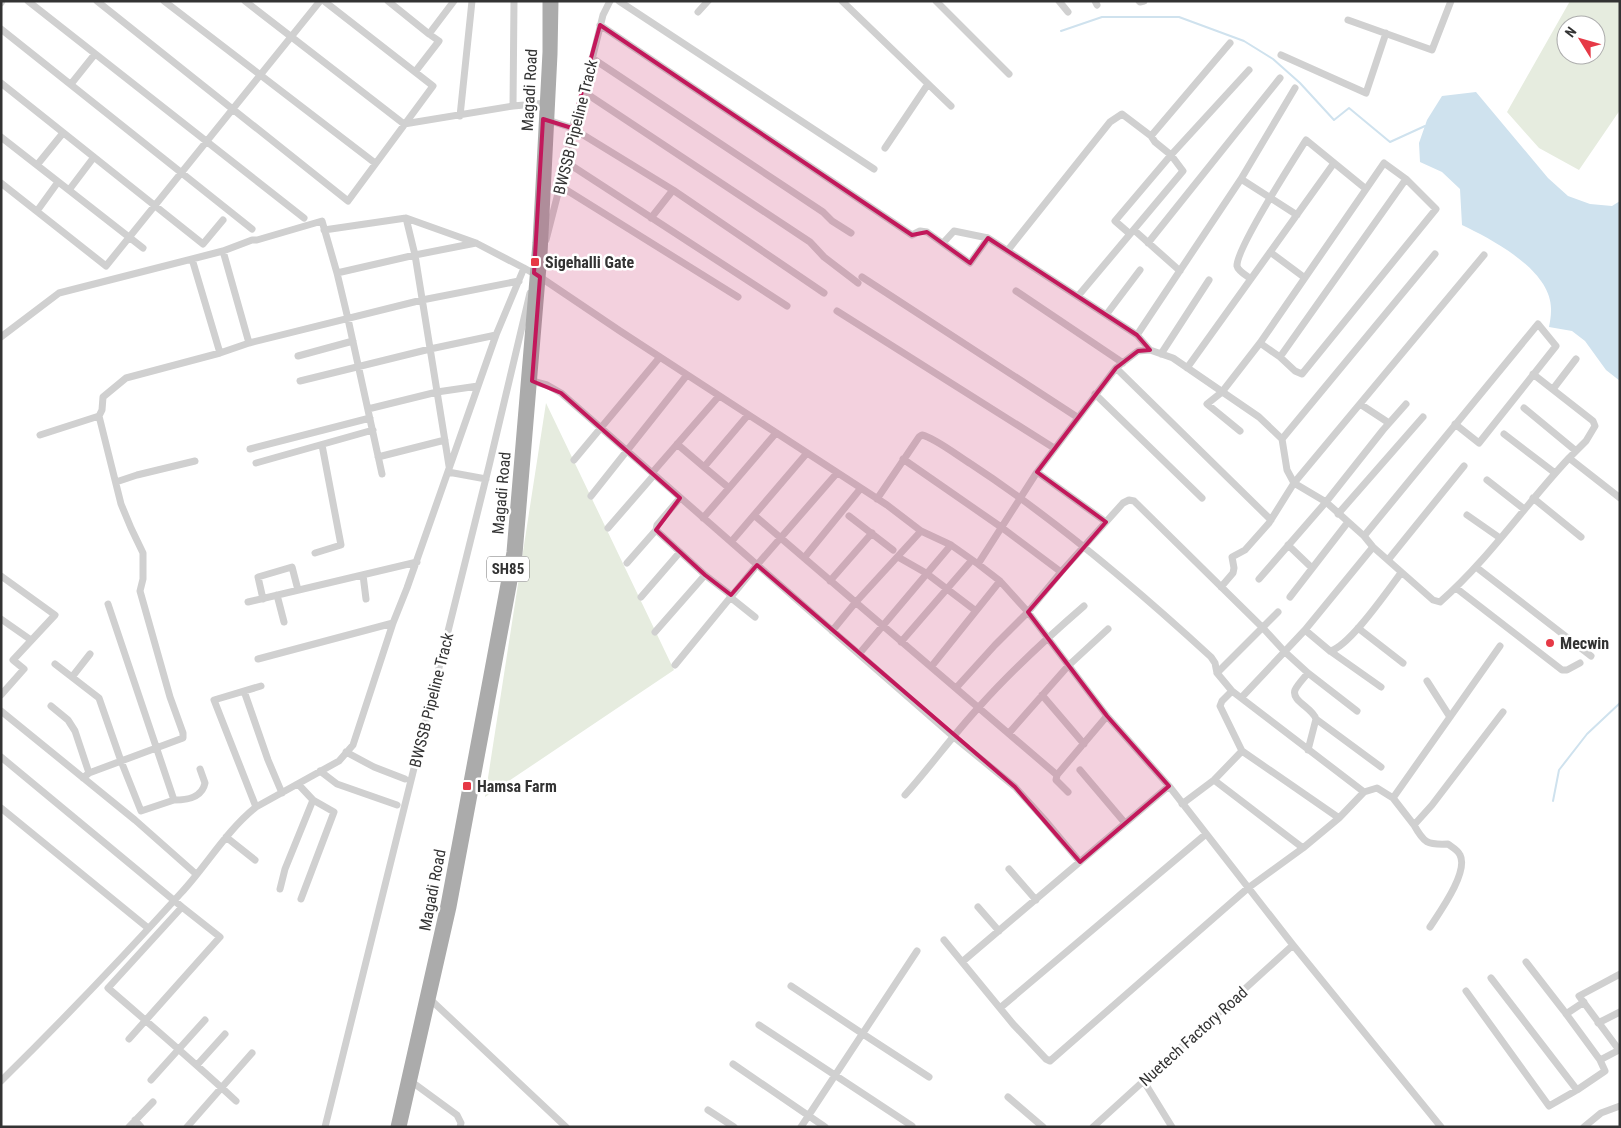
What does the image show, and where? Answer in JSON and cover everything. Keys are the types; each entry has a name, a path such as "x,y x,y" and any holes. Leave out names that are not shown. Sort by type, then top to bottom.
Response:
{"main road":[{"name":"Magadi Road","path":"547,103 548,1"},
{"name":"Magadi Road","path":"402,1127 452,907 518,554 532,381 554,1"},
{"name":"Magadi Road","path":"395,1127 445,905 511,552 537,275 543,254 546,120"}],"street":[{"path":"28,1 304,218"},
{"path":"97,1 348,201 433,86 324,1"},
{"path":"164,1 375,163"},
{"path":"245,1 404,124 513,106 547,103"},
{"path":"1,183 106,266 320,1"},
{"path":"388,1 439,41 415,72"},
{"path":"429,34 454,1"},
{"path":"460,116 472,1"},
{"path":"513,106 514,1"},
{"name":"BWSSB Pipeline Track","path":"543,254 566,162 572,128 584,92 600,25 610,1"},
{"path":"619,1 874,169"},
{"path":"698,12 708,1"},
{"path":"842,1 951,106"},
{"path":"936,1 1009,74"},
{"path":"1059,1 1068,12"},
{"path":"1139,1 1144,1"},
{"path":"1348,20 1432,50 1451,1"},
{"path":"600,25 912,235 920,231 927,232 970,263 988,238"},
{"path":"1,29 252,230"},
{"path":"1281,55 1366,93 1386,33"},
{"path":"1151,136 1230,43"},
{"path":"71,84 95,54"},
{"path":"592,58 814,206 850,233"},
{"path":"1180,271 1148,243 1115,221 1171,155 1249,70"},
{"path":"1148,243 1280,78"},
{"path":"1,83 202,244 223,220"},
{"path":"885,148 928,84"},
{"path":"1137,335 1241,179 1295,88"},
{"path":"584,92 810,242 824,257 1077,417"},
{"path":"1008,250 1110,122 1122,114 1151,136 1155,142 1171,155 1184,171 1078,296"},
{"path":"546,120 572,128 673,190 824,293"},
{"path":"38,165 63,132"},
{"path":"1,137 143,248"},
{"path":"1251,279 1239,270 1237,265 1241,250 1306,140 1366,189"},
{"path":"69,190 94,158"},
{"path":"566,162 787,306"},
{"path":"1187,368 1334,163"},
{"path":"1240,431 1207,404 1222,392 1260,343 1384,163 1406,179 1436,209 1302,374 1295,371 1280,357 1260,343"},
{"path":"1241,179 1297,215"},
{"path":"1280,357 1406,179"},
{"path":"37,211 58,182"},
{"path":"560,186 738,297"},
{"path":"651,218 673,190"},
{"path":"324,230 406,218 476,243 537,275 921,530 951,545 1000,581 1028,612 1106,716 1169,786 1293,945 1441,1127"},
{"path":"406,218 415,255 449,470"},
{"path":"1,337 59,293 223,251 252,240 322,221 348,319 382,474"},
{"path":"943,243 954,230 988,238 1137,335 1150,350"},
{"path":"337,273 476,243"},
{"path":"223,251 249,343"},
{"path":"1270,252 1305,278"},
{"path":"1282,439 1435,254"},
{"path":"1221,587 1233,573 1232,557 1245,550 1271,520 1294,483 1484,255"},
{"path":"192,259 220,353"},
{"path":"1,1080 39,1044 174,901 226,837 247,815 256,807 339,761 353,745 393,623 496,335 524,268"},
{"path":"1106,315 1140,270"},
{"name":"BWSSB Pipeline Track","path":"325,1127 537,275"},
{"path":"1161,354 1209,280"},
{"path":"86,776 183,738 184,733 170,697 140,591 143,579 143,553 130,528 121,504 99,416 102,410 103,397 126,378 220,353 249,343 422,300 519,281"},
{"path":"1016,291 1123,363"},
{"path":"837,311 1054,448"},
{"path":"1364,536 1455,424 1538,324 1556,346 1478,443 1455,424"},
{"path":"300,381 496,335"},
{"path":"298,356 352,341"},
{"path":"901,642 946,590 975,562 1002,527 1037,472 1077,417 1116,368 1138,351 1150,350 1173,358 1259,417 1282,439 1287,470 1294,483 1326,502 1401,573 1433,600 1440,602 1476,567 1533,498 1586,441 1595,426 1593,421 1533,374"},
{"path":"574,460 660,357"},
{"path":"1553,389 1576,359"},
{"path":"1116,368 1271,520"},
{"path":"591,496 687,375"},
{"path":"532,381 547,385 560,393 858,654 1015,787 1080,862"},
{"path":"368,409 437,392 478,386"},
{"path":"1095,394 1202,498"},
{"path":"608,528 719,396"},
{"path":"1360,404 1388,423"},
{"path":"1259,579 1326,502 1388,423 1406,404"},
{"path":"1524,408 1576,451"},
{"path":"704,467 748,415"},
{"path":"40,435 99,416"},
{"path":"1338,514 1423,417"},
{"path":"250,449 370,418"},
{"path":"256,463 373,430"},
{"path":"703,518 776,433"},
{"path":"877,499 903,459 919,437 924,434 984,473 1084,547 1211,657 1215,663 1217,674 1232,691 1364,792"},
{"path":"1504,434 1555,473"},
{"path":"378,457 445,440"},
{"path":"677,444 729,488"},
{"path":"315,553 341,545 322,445"},
{"path":"731,542 807,453"},
{"path":"1569,458 1620,498"},
{"path":"903,459 1002,527 1061,572"},
{"path":"116,482 195,461"},
{"path":"1388,560 1464,466"},
{"path":"449,470 486,479"},
{"path":"1037,472 1106,522"},
{"path":"675,665 757,565 837,473"},
{"path":"1487,480 1524,509"},
{"path":"804,558 860,488"},
{"path":"627,563 656,530 680,498"},
{"path":"1533,498 1581,537"},
{"path":"956,688 994,645 1028,612 1122,503 1128,500 1134,501 1285,652 1308,673 1357,711"},
{"path":"754,515 1058,775"},
{"path":"1467,515 1500,538"},
{"path":"849,516 893,550"},
{"path":"1290,597 1348,522"},
{"path":"656,530 755,617"},
{"path":"832,631 921,530"},
{"path":"830,581 872,533"},
{"path":"858,654 951,545"},
{"path":"1288,545 1312,568"},
{"path":"1241,698 1305,630 1373,547"},
{"path":"641,597 680,552"},
{"path":"898,557 926,573 976,611"},
{"path":"248,602 416,562"},
{"path":"263,599 258,577 292,567 298,590"},
{"path":"1476,567 1591,656"},
{"path":"1330,651 1343,645 1401,573"},
{"path":"363,575 366,599"},
{"path":"654,632 705,575"},
{"path":"1,576 55,615 13,660 24,669 1,695"},
{"path":"931,666 1000,581"},
{"path":"1456,588 1562,670 1567,670 1580,662"},
{"path":"277,595 284,622"},
{"path":"108,604 174,800"},
{"path":"905,795 930,768 978,708 1019,664 1084,606"},
{"path":"1217,674 1278,612"},
{"path":"1,618 31,640"},
{"path":"258,659 393,623"},
{"path":"1358,628 1403,663"},
{"path":"1009,733 1068,666 1108,629"},
{"path":"1305,630 1330,651 1381,687"},
{"path":"1393,798 1500,646"},
{"path":"72,677 90,654"},
{"path":"55,664 98,698 141,811 174,800 190,798 202,792 205,783 200,769"},
{"path":"1308,673 1296,689 1296,698 1314,714 1316,719 1381,767"},
{"path":"1427,681 1450,717"},
{"path":"256,807 214,700 261,686"},
{"path":"244,691 268,760 282,793"},
{"path":"1232,691 1222,701 1220,706 1242,751 1339,818"},
{"path":"1042,695 1084,744"},
{"path":"50,706 68,720 74,731 86,776"},
{"path":"1,711 86,776 196,874"},
{"path":"1414,825 1432,805 1503,712"},
{"path":"1068,792 1056,780 1058,775 1106,716"},
{"path":"1308,750 1316,719"},
{"path":"1182,804 1214,780 1242,751"},
{"path":"346,752 374,767 405,779"},
{"path":"1,758 220,937 129,1039"},
{"path":"1080,770 1125,823"},
{"path":"320,772 337,784 397,805"},
{"path":"1214,780 1303,848"},
{"path":"298,784 313,800 334,812 300,899"},
{"path":"962,962 1169,786"},
{"path":"944,940 1013,1024 1050,1060 1248,888 1303,848 1339,818 1364,792 1377,788 1393,798 1421,837 1428,843 1434,845 1448,844 1461,856 1462,863 1454,888 1430,928"},
{"path":"280,888 284,869 313,800"},
{"path":"1,808 148,928"},
{"path":"1000,1008 1206,834"},
{"path":"226,837 255,860"},
{"path":"1009,868 1036,900"},
{"path":"182,907 108,988 236,1101"},
{"path":"978,907 999,931"},
{"name":"Nuetech Factory Road","path":"1093,1127 1293,945"},
{"path":"801,1127 917,951"},
{"path":"1466,991 1549,1106 1605,1071 1600,1060 1526,962"},
{"path":"1600,1060 1619,1051 1579,996 1620,974"},
{"path":"1492,978 1577,1090"},
{"path":"791,986 930,1076"},
{"path":"431,1000 566,1127"},
{"path":"1566,1014 1584,1002"},
{"path":"1598,1023 1620,1012"},
{"path":"151,1080 205,1020"},
{"path":"759,1025 912,1126"},
{"path":"197,1065 225,1034"},
{"path":"187,1127 252,1053"},
{"path":"733,1064 826,1127"},
{"path":"1143,1080 1172,1127"},
{"path":"412,1082 457,1115 463,1125"},
{"path":"1008,1097 1043,1127"},
{"path":"129,1127 153,1102"},
{"path":"1584,1127 1601,1113 1620,1106"},
{"path":"708,1110 734,1127"},
{"path":"135,1120 141,1127"}],"highlighted area":[{"path":"600,25 912,235 927,232 970,263 988,238 1137,335 1150,350 1138,351 1116,368 1037,472 1106,522 1028,612 1107,716 1169,786 1080,862 1015,787 757,565 731,595 705,575 656,530 680,498 561,393 532,381 540,277 534,273 543,119 572,128"}],"shaded area":[{"path":"1570,1 1620,1 1620,110 1579,170 1539,148 1507,112 1556,26 1556,65 1606,65 1606,15 1562,15"},
{"path":"546,403 674,670 485,797"}],"water":[{"path":"1476,92 1548,178 1568,196 1590,204 1612,206 1620,201 1620,381 1606,370 1585,341 1572,331 1549,327 1551,311 1549,296 1532,270 1504,248 1462,225 1460,189 1442,172 1420,162 1419,143 1427,120 1442,96"}],"waterway":[{"path":"1061,31 1102,17 1179,17 1244,41 1273,59 1300,83 1334,120 1349,108 1390,142 1426,127"},
{"path":"1553,801 1559,770 1587,734 1620,703"}],"place":[{"name":"Sigehalli Gate","path":"535,262"},
{"name":"Mecwin","path":"1550,643"},
{"name":"Hamsa Farm","path":"467,786"}]}
